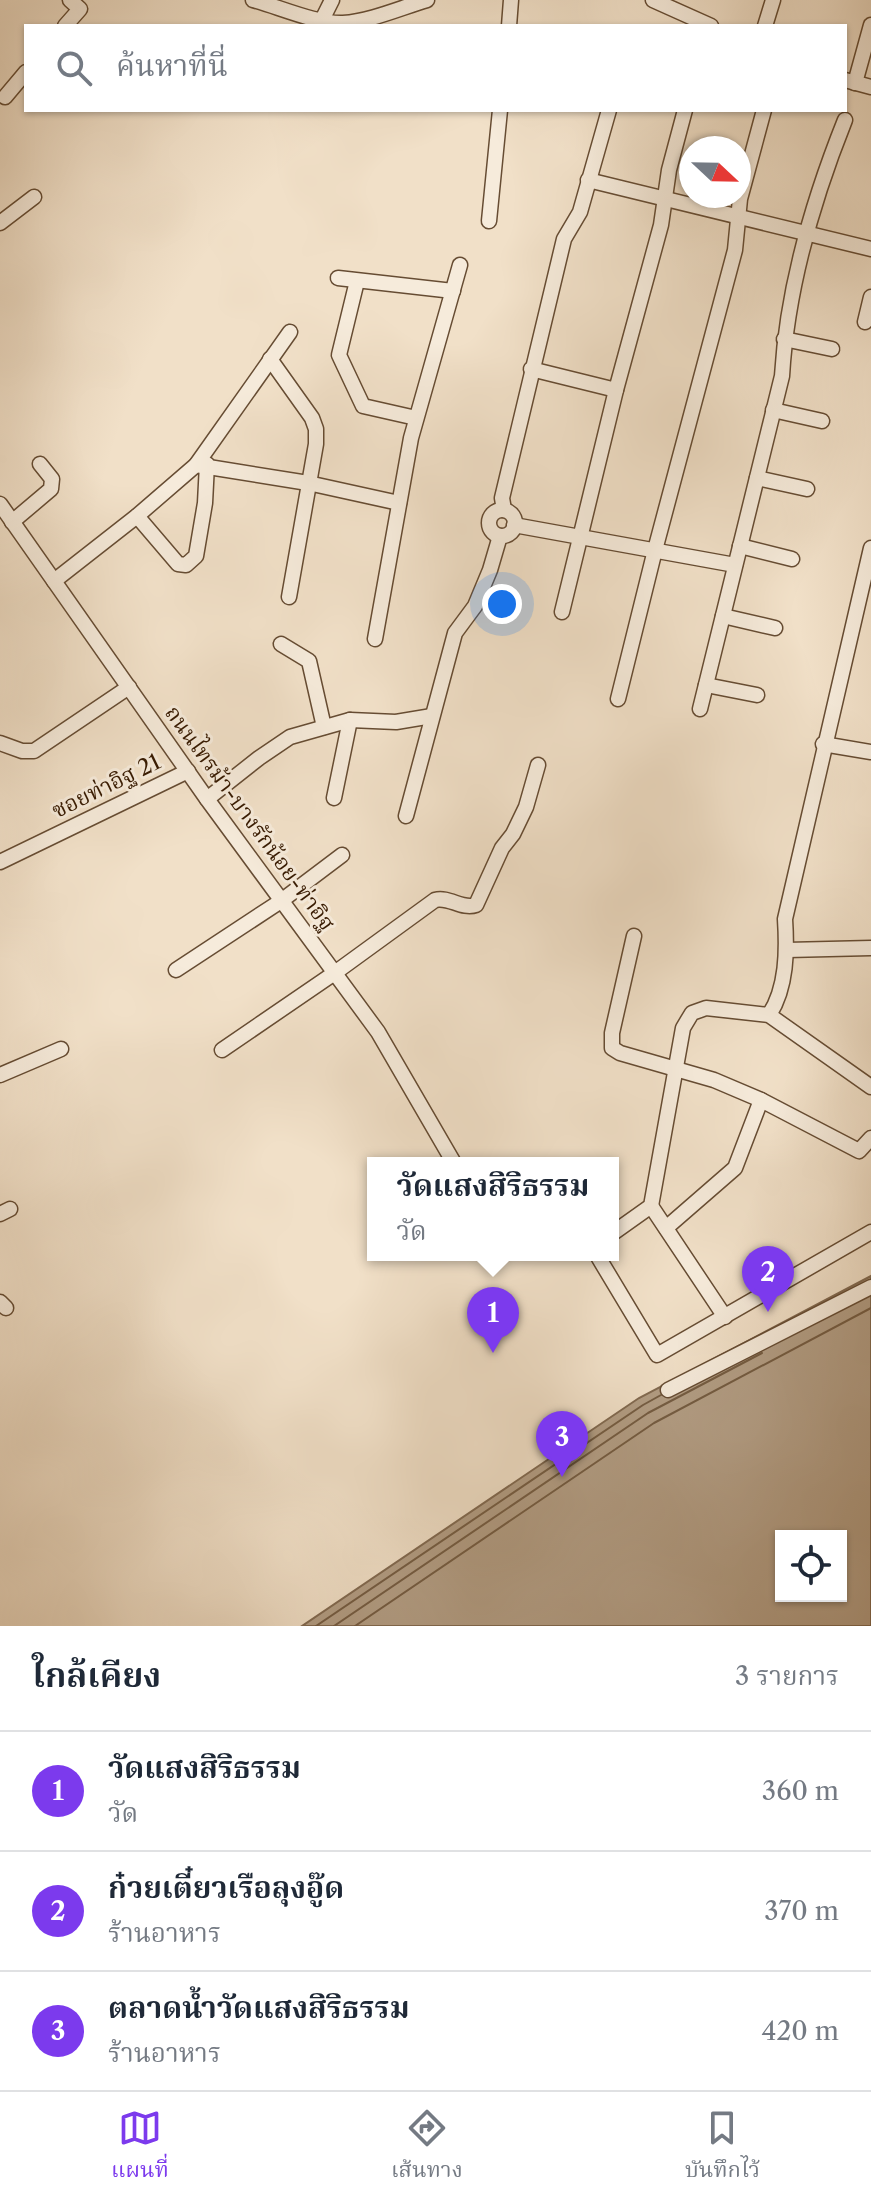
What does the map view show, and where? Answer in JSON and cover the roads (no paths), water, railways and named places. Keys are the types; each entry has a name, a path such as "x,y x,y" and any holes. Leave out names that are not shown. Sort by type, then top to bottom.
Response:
{"street":[{"path":"67,24 80,9 70,0"},
{"path":"253,0 341,23 366,19 427,0"},
{"path":"322,20 332,0"},
{"path":"509,24 511,0"},
{"path":"653,0 707,24"},
{"path":"766,24 773,0"},
{"path":"871,25 850,81 871,87"},
{"path":"5,97 24,74"},
{"path":"489,221 500,112"},
{"path":"500,536 511,532 514,525 512,516 504,510 502,498 564,239 580,212 608,112"},
{"path":"562,612 616,390 661,225 669,170 684,112"},
{"path":"618,699 735,250 737,217 763,112"},
{"path":"700,709 782,376 784,339 808,236 845,120"},
{"path":"588,180 871,249"},
{"path":"0,223 34,197"},
{"path":"375,639 416,418 460,265"},
{"path":"338,278 453,291"},
{"path":"357,281 339,355 363,406 416,418"},
{"path":"865,322 871,297"},
{"path":"54,581 202,464 290,332"},
{"path":"784,339 832,349"},
{"path":"270,359 312,418 316,429 289,597"},
{"path":"531,369 616,390"},
{"path":"773,410 822,421"},
{"path":"12,522 51,489 52,479 40,464"},
{"path":"202,464 399,503"},
{"path":"137,516 178,564 186,565 196,556 205,503 202,464"},
{"path":"757,478 807,489"},
{"name":"ถนนไทรม้า-บางรักน้อย-ท่าอิฐ","path":"0,504 207,799 378,1032 451,1157"},
{"path":"500,536 490,530 489,522 494,512 504,510"},
{"path":"514,525 735,565"},
{"path":"406,816 455,633 475,606 500,536"},
{"path":"740,546 792,559"},
{"path":"769,1015 776,1004 787,950 785,919 823,744 871,548"},
{"path":"723,616 775,628"},
{"path":"281,644 309,661 324,727"},
{"path":"706,685 757,695"},
{"path":"0,743 22,751 34,751 129,687"},
{"path":"207,799 290,737 350,720 396,722 432,716"},
{"path":"334,798 350,720"},
{"path":"823,744 871,752"},
{"path":"222,1050 435,900 444,898 468,907 476,905 502,848 513,834 526,807 538,765"},
{"name":"ซอยท่าอิฐ 21","path":"0,862 188,771"},
{"path":"176,970 281,901 342,855"},
{"path":"634,936 612,1033 612,1048 714,1080 761,1100 859,1151 871,1138"},
{"path":"787,950 871,948"},
{"path":"619,1229 651,1206 683,1028 692,1013 706,1008 769,1015 871,1087"},
{"path":"0,1075 61,1049"},
{"path":"666,1228 729,1175 738,1161 761,1100"},
{"path":"651,1206 725,1317"},
{"path":"601,1261 657,1355 871,1232"},
{"path":"668,1390 871,1287"}],"water":[{"path":"871,1276 871,1626 302,1626 639,1398"}],"place":[{"name":"ก๋วยเตี๋ยวเรือลุงอู๊ด","path":"768,1312"},
{"name":"วัดแสงสิริธรรม","path":"493,1353"},
{"name":"ตลาดน้ำวัดแสงสิริธรรม","path":"562,1477"}]}
